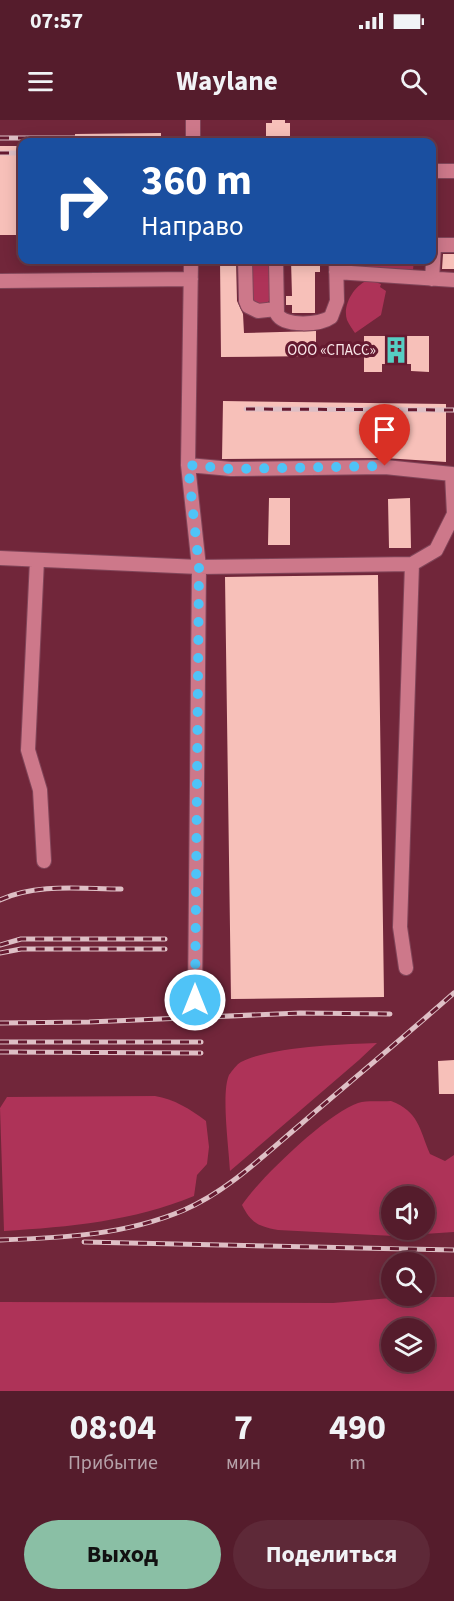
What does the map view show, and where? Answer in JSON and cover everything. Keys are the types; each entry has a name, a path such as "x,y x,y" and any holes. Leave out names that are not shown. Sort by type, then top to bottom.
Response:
{"street":[{"path":"193,120 193,138"},
{"path":"436,171 454,171"},
{"path":"436,246 454,245"},
{"path":"191,264 188,465 199,567 195,1000"},
{"path":"245,264 248,306 258,310 276,309"},
{"path":"276,264 276,309 279,318 288,322 326,321 332,317 336,306 336,266 454,280"},
{"path":"432,279 433,264"},
{"path":"0,281 191,279"},
{"path":"0,558 199,567 412,564 436,550 454,514 452,474 385,466 231,469 188,465"},
{"path":"36,560 28,750 40,790 44,861"},
{"path":"405,968 400,916 412,564"}],"shaded area":[{"path":"249,264 270,264 271,298 265,306 252,303"},
{"path":"359,264 414,264 413,270 366,267"},
{"path":"369,280 381,284 380,287 386,291 381,315 355,333 347,320 346,308 355,290"},
{"path":"377,1043 230,1171 226,1095 229,1075 238,1064 254,1057 288,1050 327,1045"},
{"path":"155,1096 182,1105 206,1121 209,1147 207,1164 197,1175 194,1196 171,1205 124,1217 4,1231 0,1108 7,1097"},
{"path":"391,1101 400,1105 417,1122 430,1154 445,1161 454,1155 454,1232 435,1233 435,1186 381,1186 381,1235 278,1230 265,1227 252,1220 242,1205 263,1179 330,1119 358,1103"},
{"path":"435,1297 454,1297 454,1391 0,1391 0,1302 333,1303 381,1299 381,1306 435,1306"}],"building":[{"path":"272,120 285,120 285,123 290,123 290,138 266,138 266,123 272,123"},
{"path":"161,133 161,138 75,138 75,134"},
{"path":"0,146 18,146 18,235 0,235"},
{"path":"443,254 454,254 454,269 442,269"},
{"path":"220,264 236,264 237,301 243,314 244,333 316,331 316,356 221,357"},
{"path":"291,264 320,264 320,272 315,272 315,313 292,313 292,305 286,305 286,296 292,296"},
{"name":"ООО «СПАСС»","path":"364,336 429,336 429,372 411,371 411,364 382,364 382,372 364,372"},
{"path":"223,401 446,404 446,462 385,458 222,459"},
{"path":"269,498 290,498 290,545 268,545"},
{"path":"410,498 411,548 389,548 388,499"},
{"path":"378,575 384,997 231,999 225,577"},
{"path":"454,1060 454,1094 439,1094 438,1061"}],"railway":[{"path":"0,138 124,138"},
{"path":"0,153 18,153"},
{"path":"246,409 454,410"},
{"path":"0,900 44,889 121,889"},
{"path":"0,945 21,939 165,939"},
{"path":"0,953 21,949 165,949"},
{"path":"0,1240 94,1234 117,1230 162,1218 200,1202 231,1183 259,1160 454,993"},
{"path":"0,1023 89,1022 300,1013 390,1014"},
{"path":"0,1042 201,1042"},
{"path":"0,1052 201,1053"},
{"path":"84,1242 454,1250"}],"place":[{"name":"ООО «СПАСС»","path":"396,350"}],"route":[{"path":"195,1000 199,567 188,465 231,469 385,466"}]}
